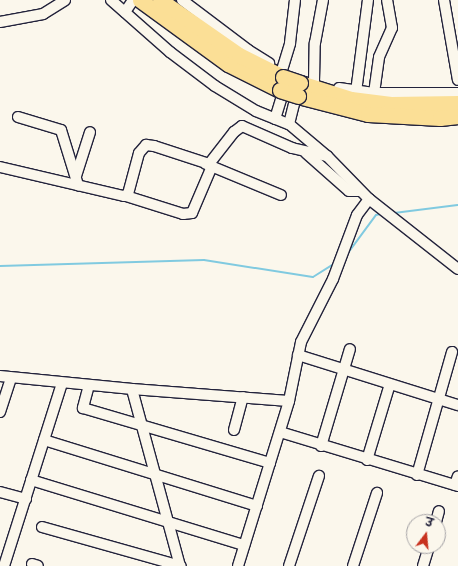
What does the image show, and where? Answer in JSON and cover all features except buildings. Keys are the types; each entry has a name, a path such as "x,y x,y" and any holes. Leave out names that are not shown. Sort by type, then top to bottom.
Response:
{"highway":[{"path":"138,0 228,64 284,77"},
{"path":"160,0 238,55 368,114 440,118 458,116"},
{"path":"303,85 351,99 391,104 458,103"}],"street":[{"path":"0,22 43,14 65,0"},
{"path":"111,0 170,52 215,86 275,119 290,124 327,156 368,199 458,268"},
{"path":"125,12 138,0"},
{"path":"182,0 284,77"},
{"path":"275,119 291,38 295,0"},
{"path":"290,124 315,43 323,0"},
{"path":"356,92 368,0"},
{"path":"374,94 381,52 392,28 387,0"},
{"path":"444,0 458,80"},
{"path":"303,85 374,94 458,93"},
{"path":"18,117 61,130 77,180"},
{"path":"0,167 77,180 119,196 126,196 183,214 192,214 209,165 213,162 234,132 242,126 305,152 327,156"},
{"path":"77,180 90,132"},
{"path":"126,196 139,152 146,145 154,146 209,165 281,195"},
{"path":"305,152 349,191 360,191"},
{"path":"238,566 289,401 298,355 304,334 338,267 357,215 368,199"},
{"path":"321,446 350,349"},
{"path":"417,474 452,352"},
{"path":"298,355 458,405"},
{"path":"0,376 62,383 289,401"},
{"path":"0,412 11,378"},
{"path":"4,566 62,383"},
{"path":"367,460 390,384"},
{"path":"88,385 83,408 270,463"},
{"path":"132,389 140,424 180,566"},
{"path":"234,430 243,397"},
{"path":"280,432 367,460 457,483"},
{"path":"44,440 257,506"},
{"path":"289,566 319,476"},
{"path":"32,480 244,545"},
{"path":"0,492 26,499"},
{"path":"353,566 376,493"},
{"path":"42,527 180,566"},
{"path":"423,566 427,554"}],"waterway":[{"path":"394,213 458,205"},
{"path":"345,257 376,215 381,214"},
{"path":"0,266 204,260 313,277 335,263"}]}
